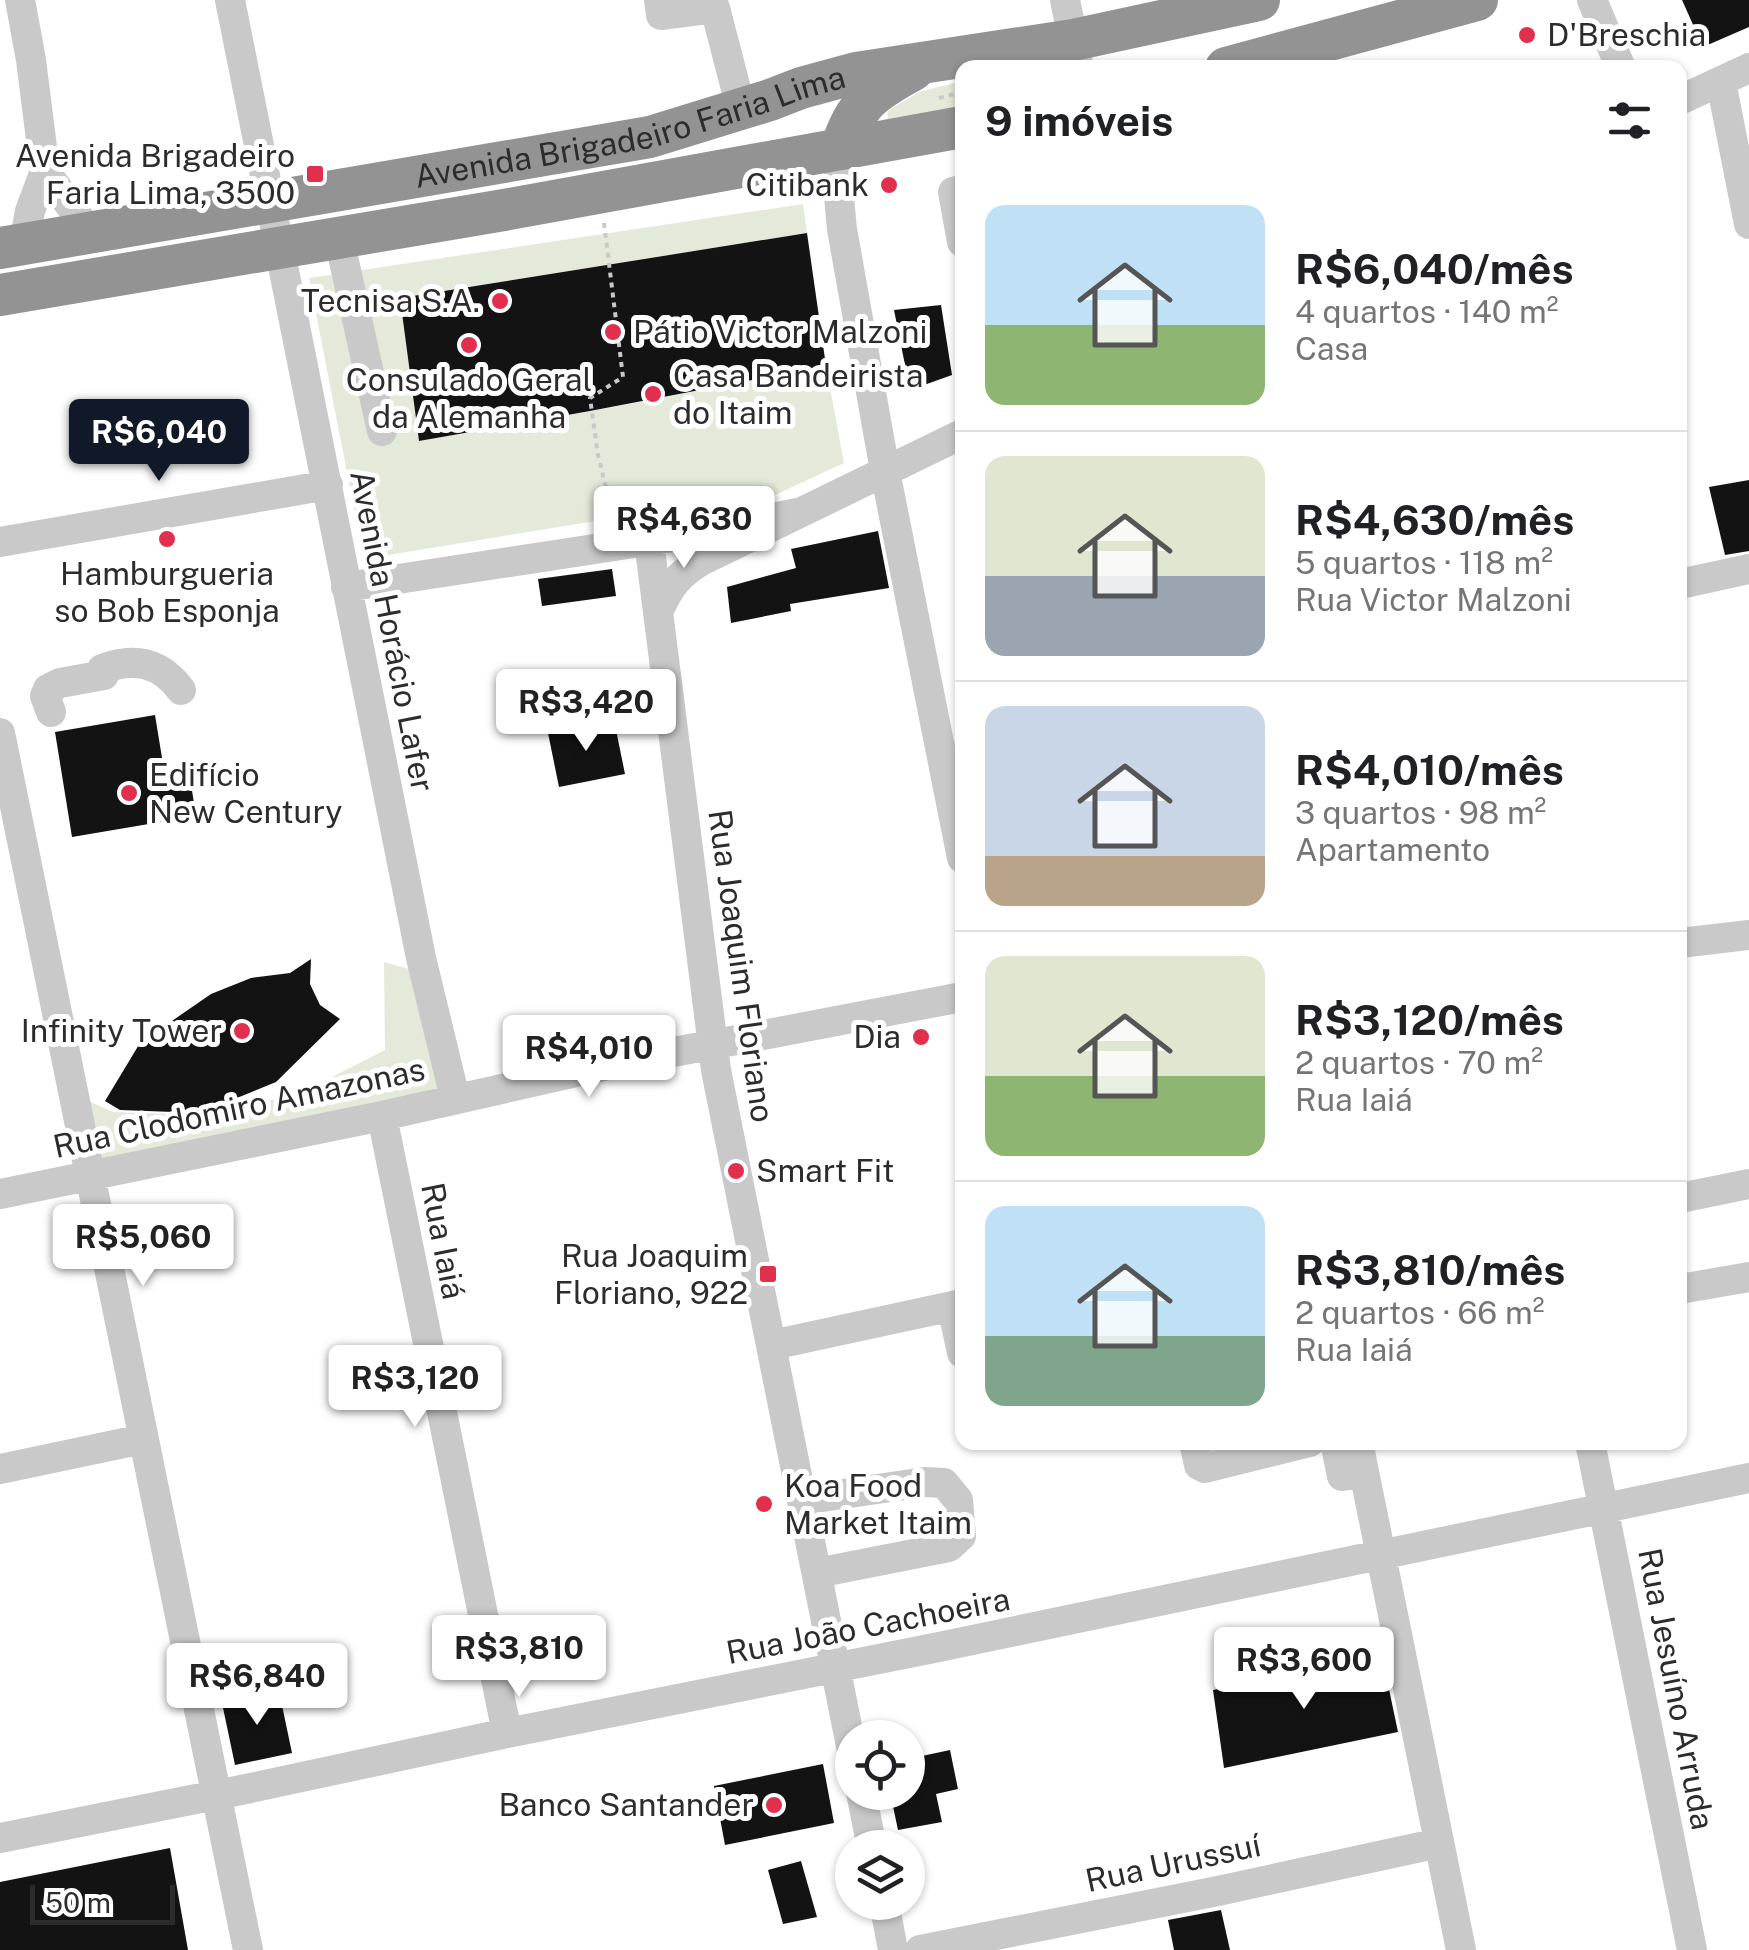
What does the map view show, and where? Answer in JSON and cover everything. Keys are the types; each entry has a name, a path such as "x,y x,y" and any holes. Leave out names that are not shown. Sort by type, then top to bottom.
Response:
{"highway":[{"name":"Avenida Brigadeiro Faria Lima","path":"12,246 650,137 856,73 1260,0"},
{"path":"1304,58 1477,0"},
{"path":"842,149 852,122 872,94 926,62"},
{"path":"756,104 777,111 780,135 777,146 762,164"},
{"name":"Avenida Brigadeiro Faria Lima","path":"0,295 339,239 955,128"}],"street":[{"path":"12,246 44,172 20,0"},
{"name":"Avenida Horácio Lafer","path":"230,0 422,958 455,1098"},
{"path":"659,0 662,15 715,8 756,104"},
{"path":"1592,0 1618,60"},
{"path":"1687,97 1749,68"},
{"path":"1721,82 1749,224"},
{"path":"842,149 838,186 842,229 955,823"},
{"path":"44,172 90,233"},
{"path":"339,239 382,430"},
{"path":"660,610 681,573 955,437"},
{"path":"0,542 328,486"},
{"path":"346,587 635,543 796,513"},
{"name":"Rua Joaquim Floriano","path":"635,543 660,610 712,1045 846,1720"},
{"path":"1687,583 1749,570"},
{"path":"51,712 48,689 60,683 104,676 102,669 116,664 135,662 157,668 181,690"},
{"path":"1,741 14,879 90,1176 248,1950"},
{"path":"1687,942 1749,935"},
{"name":"Rua Clodomiro Amazonas","path":"0,1194 382,1116 616,1063 955,998"},
{"name":"Rua Iaiá","path":"382,1116 507,1733"},
{"path":"1687,1197 1749,1184"},
{"path":"1687,1288 1749,1278"},
{"path":"772,1344 955,1305"},
{"path":"0,1469 143,1439"},
{"path":"1196,1450 1199,1466 1205,1468 1278,1450"},
{"path":"1337,1450 1342,1476 1361,1457"},
{"name":"Rua Jesuíno Arruda","path":"1592,1450 1692,1950"},
{"path":"1361,1457 1461,1950"},
{"name":"Rua João Cachoeira","path":"0,1838 1749,1478"},
{"path":"802,1500 926,1482 944,1483 958,1500 961,1536 949,1547 817,1573"},
{"name":"Rua Urussuí","path":"920,1950 1439,1843"},
{"path":"888,1920 894,1950"}],"path":[{"path":"608,254 623,377 590,398 598,455 635,543"}],"green space":[{"path":"955,83 955,115 888,131 888,111 919,92"},
{"path":"803,204 807,233 400,298 419,441 826,366 844,463 773,496 686,506 364,559 309,278"},
{"path":"384,962 420,972 442,1091 97,1166 82,1098 113,1112 204,1115 299,1094 385,1050"}],"building":[{"path":"1682,0 1749,0 1749,27 1703,47"},
{"name":"Pátio Victor Malzoni","path":"807,233 826,366 419,441 400,298"},
{"path":"941,305 952,375 910,390 894,310"},
{"path":"1749,480 1749,551 1725,555 1709,487"},
{"path":"878,531 889,588 790,604 791,611 731,623 727,587 796,568 791,549"},
{"path":"612,569 616,596 542,606 538,579"},
{"name":"Edifício New Century","path":"155,715 164,770 188,765 196,816 72,837 55,732"},
{"path":"614,720 625,774 559,787 548,733"},
{"name":"Infinity Tower","path":"311,959 310,984 320,1005 340,1019 276,1082 200,1113 120,1110 105,1101 140,1043 211,994 251,978 290,973"},
{"path":"1382,1656 1398,1732 1224,1768 1213,1690"},
{"path":"279,1691 292,1753 235,1765 222,1703"},
{"path":"950,1750 958,1789 936,1794 942,1822 898,1830 894,1810 925,1810 925,1755"},
{"name":"Banco Santander","path":"823,1764 834,1823 725,1845 714,1786"},
{"path":"170,1848 188,1950 0,1950 0,1882"},
{"path":"801,1861 817,1917 783,1924 768,1870"},
{"path":"1221,1910 1230,1950 1174,1950 1168,1920"}],"place":[{"name":"D'Breschia","path":"1527,35"},
{"name":"Avenida Brigadeiro Faria Lima, 3500","path":"315,174"},
{"name":"Citibank","path":"889,185"},
{"name":"Tecnisa S.A.","path":"500,301"},
{"name":"Pátio Victor Malzoni","path":"613,332"},
{"name":"Consulado Geral da Alemanha","path":"469,345"},
{"name":"Casa Bandeirista do Itaim","path":"653,394"},
{"name":"Hamburgueria so Bob Esponja","path":"167,539"},
{"name":"Edifício New Century","path":"129,793"},
{"name":"Infinity Tower","path":"242,1031"},
{"name":"Dia","path":"921,1037"},
{"name":"Smart Fit","path":"736,1171"},
{"name":"Rua Joaquim Floriano, 922","path":"768,1274"},
{"name":"Koa Food Market Itaim","path":"764,1504"},
{"name":"Banco Santander","path":"774,1805"}]}
